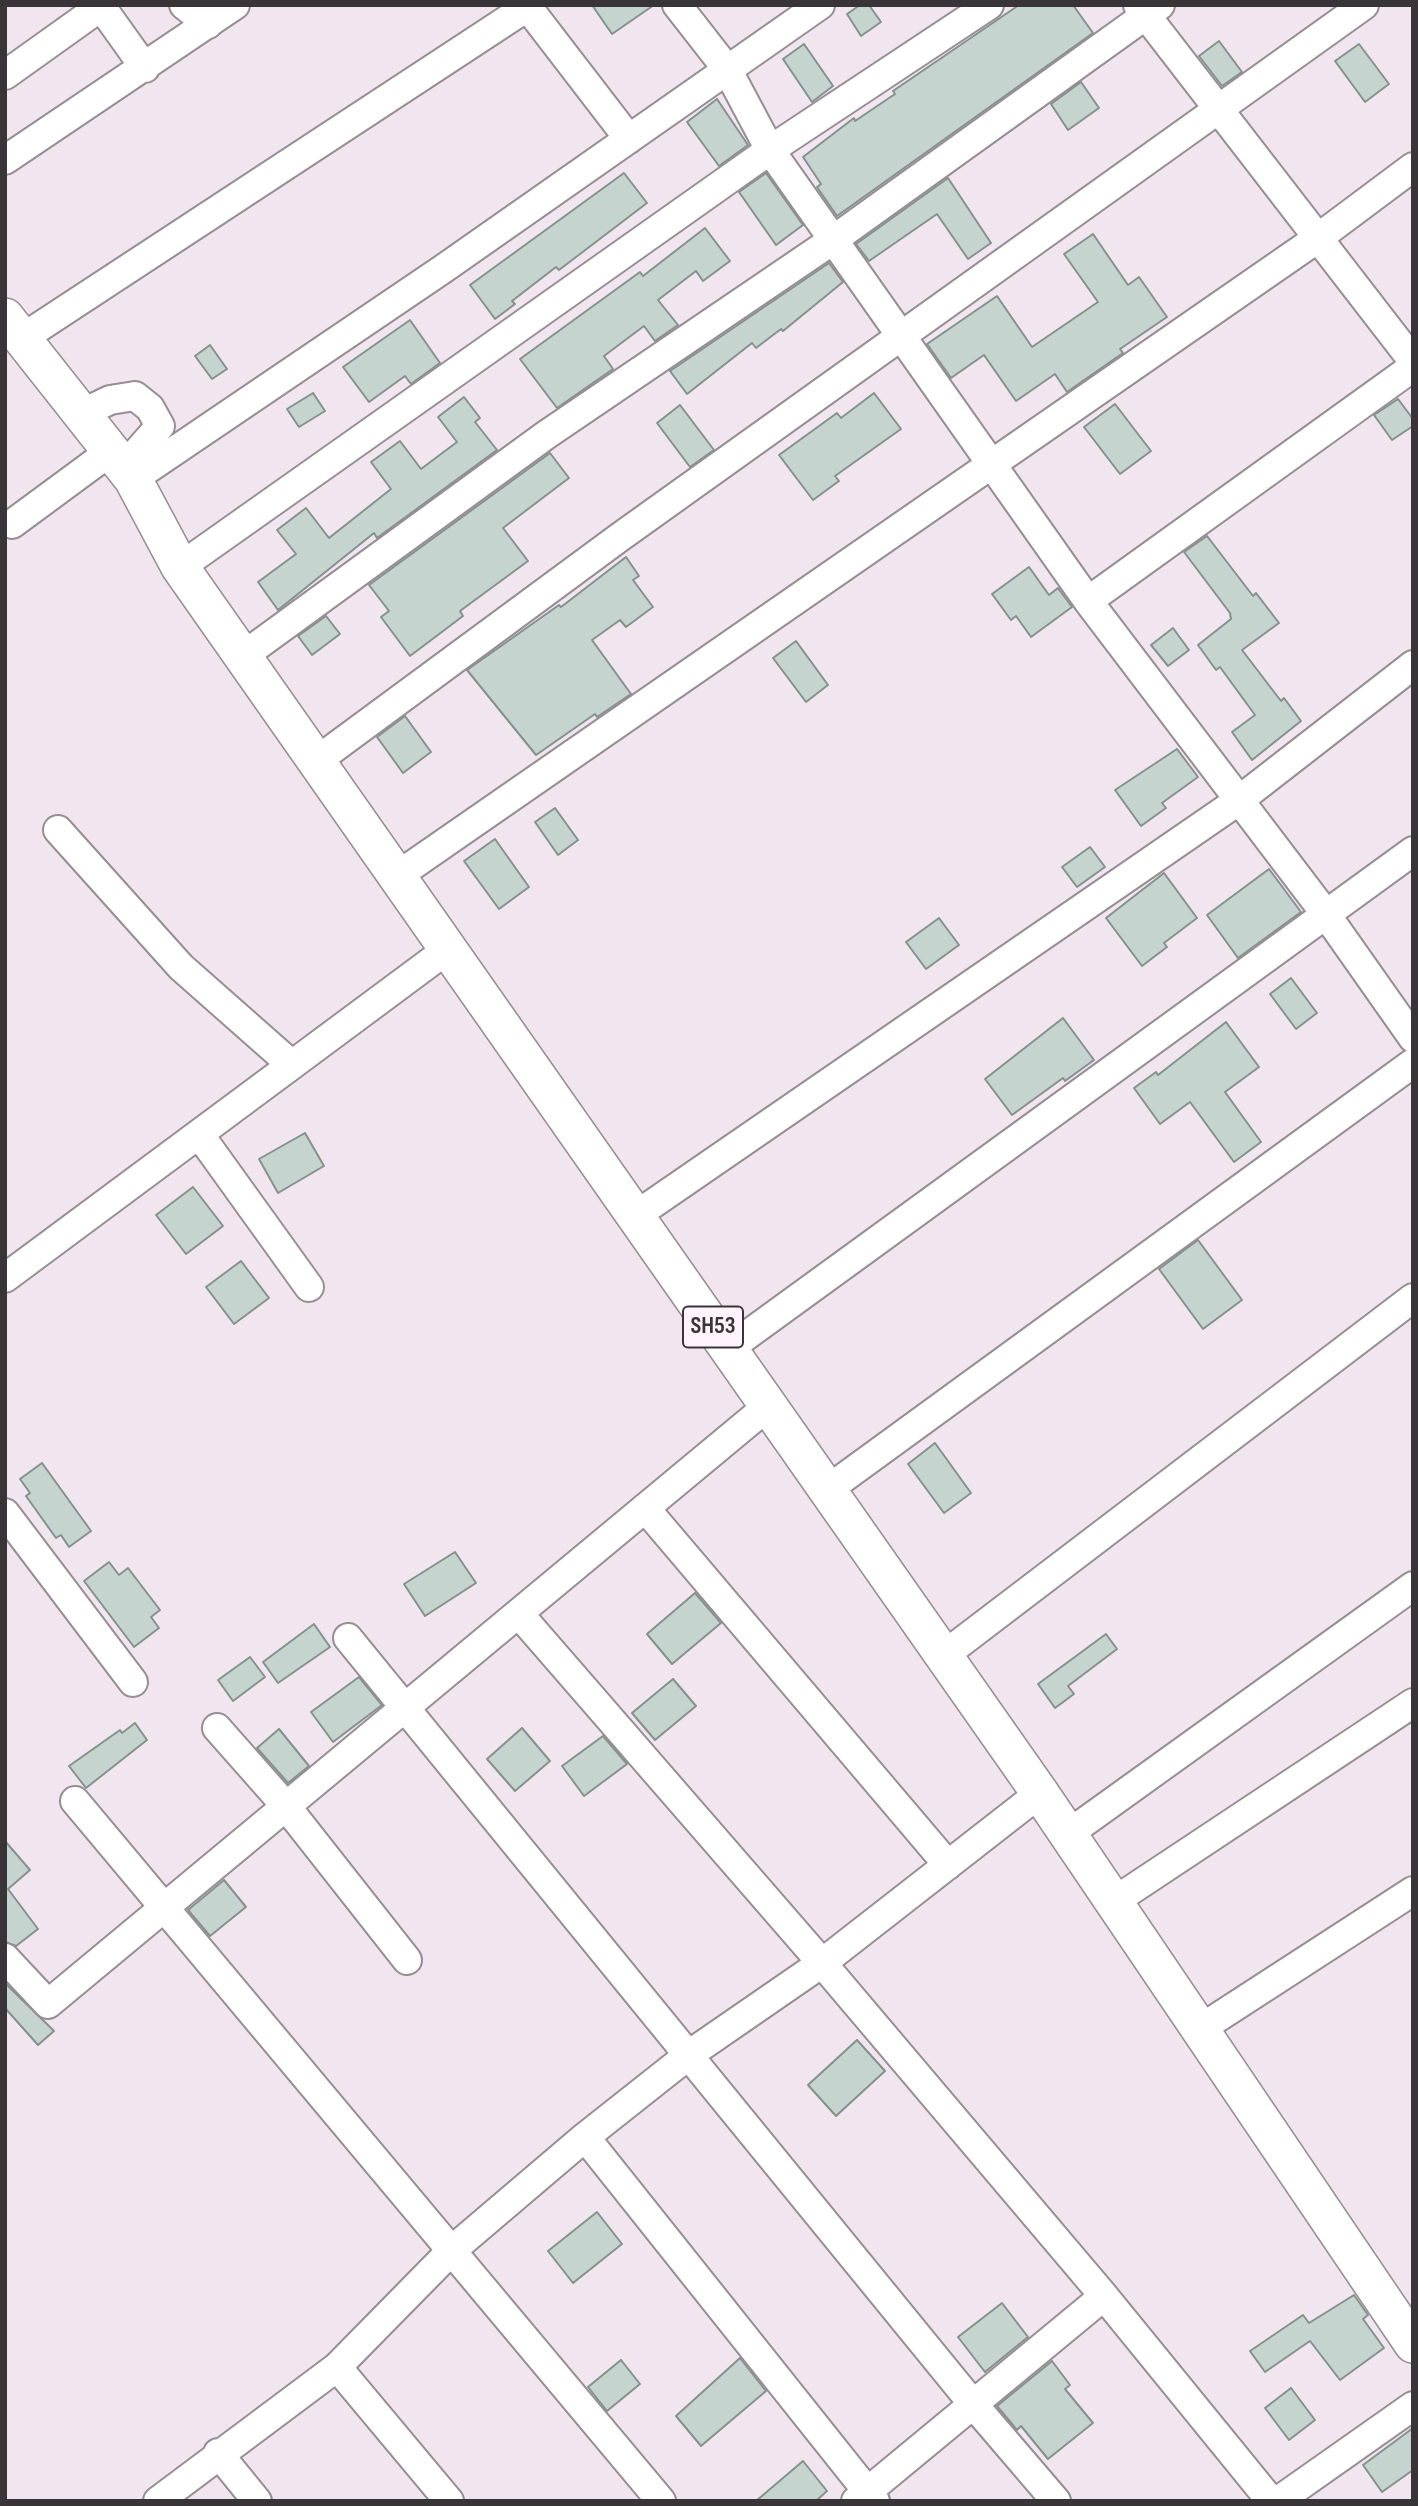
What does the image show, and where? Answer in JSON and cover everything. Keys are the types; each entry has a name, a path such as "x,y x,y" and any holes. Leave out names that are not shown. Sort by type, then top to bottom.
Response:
{"main road":[{"name":"SH53","path":"13,328 123,466 180,566 1040,1793 1413,2344"}],"street":[{"path":"184,5 208,24"},
{"path":"5,160 235,5"},
{"path":"677,5 727,69 770,150 1088,601 1325,913 1413,1038"},
{"path":"12,524 123,466 629,139 820,5"},
{"path":"180,566 770,150 989,5"},
{"path":"315,762 620,537 1364,5"},
{"path":"10,64 101,6 145,68"},
{"path":"13,328 527,6 629,139"},
{"path":"243,656 546,435 833,240 1148,9 1219,109 1413,361"},
{"path":"397,876 1318,238 1413,167"},
{"path":"1088,601 1413,367"},
{"path":"81,414 110,400 135,396 150,408 160,426 123,466"},
{"path":"635,1216 1238,801 1413,666"},
{"path":"58,830 181,967 292,1065"},
{"path":"728,1349 1413,851"},
{"path":"5,1278 448,949"},
{"path":"827,1490 1413,1063"},
{"path":"200,1134 309,1287"},
{"path":"943,1656 1413,1298"},
{"path":"5,1958 48,2004 768,1406"},
{"path":"645,1508 948,1865"},
{"path":"5,1513 133,1682"},
{"path":"1068,1834 1413,1586"},
{"path":"519,1614 822,1963 1104,2296 1271,2501"},
{"path":"348,1638 973,2404 1056,2501"},
{"path":"1113,1902 1413,1703"},
{"path":"217,1728 285,1805 407,1960"},
{"path":"158,2501 337,2368 452,2251 585,2137 690,2054 822,1963 1040,1793"},
{"path":"75,1801 661,2501"},
{"path":"1200,2029 1413,1891"},
{"path":"585,2137 866,2498 973,2404 1104,2296"},
{"path":"337,2368 449,2501"},
{"path":"1278,2501 1413,2406"},
{"path":"218,2454 257,2501"}],"building":[{"path":"592,5 654,5 612,34"},
{"path":"860,5 869,5 881,22 861,36 847,14"},
{"path":"1019,5 1073,5 1093,33 837,216 817,187 821,184 803,157 854,118 855,121 895,94 893,91"},
{"path":"1219,41 1242,72 1222,86 1199,56"},
{"path":"804,44 833,86 812,102 783,59"},
{"path":"1359,44 1389,84 1365,102 1335,61"},
{"path":"1081,82 1099,108 1068,130 1051,104"},
{"path":"717,99 748,145 719,166 687,122"},
{"path":"624,173 647,203 559,270 556,267 512,301 515,304 495,319 470,285"},
{"path":"766,173 803,225 776,245 739,192"},
{"path":"948,178 991,243 968,259 937,214 869,261 856,244"},
{"path":"705,228 730,261 703,281 696,271 658,300 678,325 655,341 644,326 604,356 613,369 557,408 520,359 640,272 643,276"},
{"path":"1093,234 1128,285 1139,277 1167,317 1120,349 1123,353 1067,392 1055,374 1016,401 984,355 951,378 927,344 997,296 1032,347 1098,302 1064,254"},
{"path":"829,263 843,282 783,331 781,329 756,348 752,343 687,394 670,371"},
{"path":"410,320 440,363 411,384 405,376 369,402 343,367"},
{"path":"210,345 227,369 212,379 195,356"},
{"path":"313,393 325,411 299,427 287,409"},
{"path":"874,393 901,429 835,476 839,481 813,500 779,455 837,413 841,418"},
{"path":"464,397 480,418 475,422 497,450 377,538 374,533 278,610 258,582 296,554 277,530 306,508 329,538 391,489 371,462 400,441 421,469 457,442 438,417"},
{"path":"1398,399 1413,419 1413,426 1392,440 1374,415"},
{"path":"1115,404 1151,451 1120,474 1084,427"},
{"path":"680,405 714,450 690,467 657,423"},
{"path":"550,453 569,478 503,528 528,561 460,611 463,616 410,656 381,617 389,611 369,585"},
{"path":"1207,536 1253,596 1256,593 1279,623 1242,650 1281,701 1284,698 1301,721 1252,760 1232,732 1255,715 1220,667 1216,670 1198,645 1231,619 1230,613 1184,552"},
{"path":"626,557 639,576 633,580 653,607 626,627 620,620 592,640 631,694 597,717 595,714 536,755 467,670 559,605 561,607"},
{"path":"1029,567 1049,595 1058,588 1072,607 1031,637 1016,616 1011,620 992,594"},
{"path":"326,616 340,634 312,655 298,636"},
{"path":"1173,628 1189,650 1168,666 1151,645"},
{"path":"796,641 828,685 806,702 773,658"},
{"path":"405,716 431,752 403,773 377,737"},
{"path":"1177,749 1198,777 1162,803 1166,808 1141,826 1115,790"},
{"path":"555,808 578,840 558,855 535,822"},
{"path":"495,839 529,887 499,909 464,861"},
{"path":"1090,847 1105,867 1077,887 1062,867"},
{"path":"1269,869 1301,912 1238,958 1207,915"},
{"path":"1164,873 1197,918 1164,943 1167,947 1142,966 1106,918"},
{"path":"939,918 959,945 926,969 906,942"},
{"path":"1291,978 1317,1013 1296,1029 1270,994"},
{"path":"1063,1018 1094,1060 1065,1081 1063,1078 1012,1115 985,1079"},
{"path":"1226,1022 1259,1067 1225,1092 1261,1142 1234,1162 1190,1102 1160,1124 1134,1088 1156,1072 1158,1075"},
{"path":"305,1133 324,1166 278,1193 259,1159"},
{"path":"193,1187 223,1226 186,1254 156,1215"},
{"path":"1198,1240 1242,1300 1203,1329 1159,1269"},
{"path":"241,1261 269,1298 234,1324 206,1287"},
{"path":"935,1443 971,1493 944,1513 908,1464"},
{"path":"42,1463 91,1531 69,1547 61,1535 56,1538 26,1496 30,1493 20,1479"},
{"path":"455,1552 476,1583 425,1616 404,1584"},
{"path":"109,1562 119,1575 128,1568 160,1610 151,1617 159,1628 134,1647 84,1581"},
{"path":"695,1593 721,1623 672,1664 647,1634"},
{"path":"314,1624 330,1647 278,1683 263,1662"},
{"path":"1106,1634 1117,1649 1068,1686 1074,1694 1055,1708 1038,1684"},
{"path":"250,1657 265,1677 233,1701 218,1680"},
{"path":"359,1677 382,1705 333,1742 311,1712"},
{"path":"673,1679 696,1706 655,1740 632,1713"},
{"path":"135,1723 147,1740 86,1788 69,1766 120,1730 122,1733"},
{"path":"522,1728 550,1761 515,1791 487,1759"},
{"path":"279,1729 309,1766 288,1783 257,1748"},
{"path":"603,1736 627,1764 584,1796 562,1766"},
{"path":"5,1841 30,1870 8,1889 38,1929 16,1946 5,1942"},
{"path":"224,1880 246,1907 210,1936 188,1910"},
{"path":"5,1983 54,2031 38,2045 5,2008"},
{"path":"857,2040 885,2071 836,2116 808,2085"},
{"path":"597,2212 622,2244 573,2283 548,2251"},
{"path":"1354,2295 1368,2315 1363,2319 1384,2348 1340,2380 1310,2341 1265,2372 1250,2351 1303,2315 1309,2323"},
{"path":"1002,2303 1028,2337 985,2372 958,2337"},
{"path":"740,2358 766,2391 701,2446 676,2416"},
{"path":"621,2360 640,2384 607,2411 588,2387"},
{"path":"1052,2361 1070,2385 1065,2389 1093,2423 1048,2459 1021,2426 1017,2430 997,2406"},
{"path":"1291,2388 1315,2420 1289,2440 1265,2408"},
{"path":"1413,2428 1413,2470 1382,2492 1363,2465"},
{"path":"803,2461 827,2491 816,2501 756,2501"}]}
